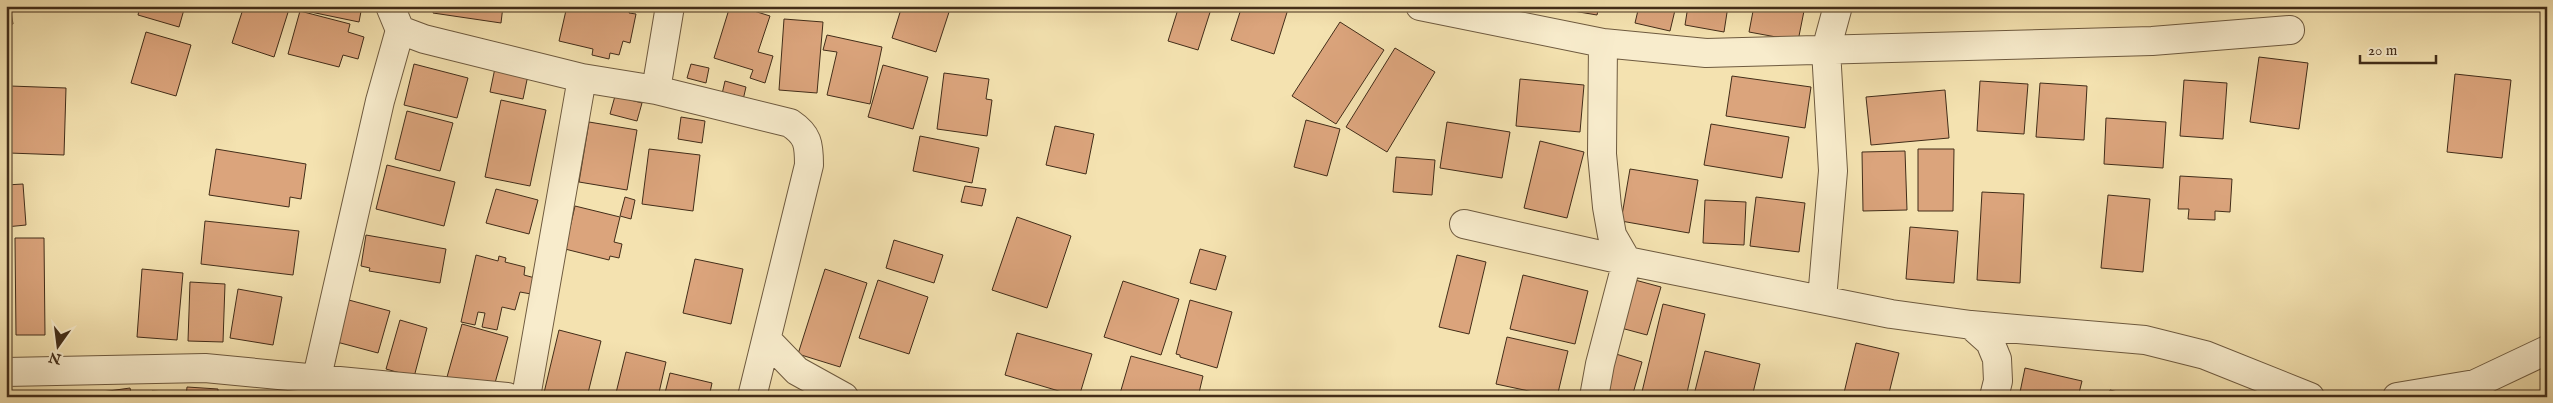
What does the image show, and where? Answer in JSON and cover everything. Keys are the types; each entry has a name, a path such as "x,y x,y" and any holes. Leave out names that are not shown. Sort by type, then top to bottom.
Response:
{"street":[{"path":"656,90 670,6"},
{"path":"1420,6 1603,43 1706,53 2152,41 2290,30"},
{"path":"1822,299 1833,171 1826,50 1838,6"},
{"path":"318,377 380,101 395,18 424,40 582,78 656,90 790,123 802,131 809,142 809,165 752,397"},
{"path":"1594,397 1600,364 1627,261 1612,235 1607,207 1602,154 1603,43"},
{"path":"526,397 582,78"},
{"path":"1464,224 1627,261 1891,314 1971,325 2146,340 2205,355 2310,397"},
{"path":"1971,325 1990,342 1997,359 1998,381 1994,397"},
{"path":"767,340 797,371 844,397"},
{"path":"2397,397 2475,384 2547,350"},
{"path":"6,372 205,368 318,377 507,397"}],"building":[{"path":"6,6 10,6 13,24 6,25"},
{"path":"140,6 185,6 179,27 138,15"},
{"path":"244,6 290,6 274,57 232,43"},
{"path":"301,6 362,6 359,22 301,10"},
{"path":"434,6 503,6 501,23 433,13"},
{"path":"567,6 631,7 629,13 636,14 630,43 623,41 619,55 610,53 609,59 592,55 593,49 559,41"},
{"path":"730,6 738,6 770,16 758,52 773,56 765,83 750,78 753,70 714,58"},
{"path":"902,6 951,6 936,52 892,38"},
{"path":"1179,6 1212,6 1198,50 1168,41"},
{"path":"1247,6 1289,6 1274,54 1231,40 1241,9 1246,11"},
{"path":"1543,6 1599,6 1597,15"},
{"path":"1639,6 1676,6 1670,31 1635,23"},
{"path":"1688,6 1728,6 1724,32 1685,25"},
{"path":"1754,6 1805,6 1798,41 1749,32"},
{"path":"300,11 350,24 348,32 364,37 358,59 343,55 339,67 288,54"},
{"path":"784,19 823,22 817,93 779,90"},
{"path":"1340,22 1384,50 1336,124 1292,96"},
{"path":"146,32 191,45 176,96 131,83"},
{"path":"827,35 882,47 870,104 827,95 837,52 823,50"},
{"path":"1395,48 1435,72 1387,152 1346,127"},
{"path":"2259,57 2308,63 2299,129 2250,122"},
{"path":"414,64 468,78 457,118 404,105"},
{"path":"691,64 709,68 706,83 687,78"},
{"path":"883,65 928,77 913,129 868,117"},
{"path":"495,68 528,75 523,99 490,92"},
{"path":"944,73 989,79 986,99 992,100 987,136 937,129"},
{"path":"2455,74 2511,80 2502,158 2447,152"},
{"path":"1732,76 1811,87 1805,128 1726,116"},
{"path":"1520,79 1584,85 1580,132 1516,126"},
{"path":"2184,80 2227,83 2223,139 2180,136"},
{"path":"725,81 746,87 743,100 722,94"},
{"path":"1980,81 2028,84 2024,134 1977,131"},
{"path":"2040,83 2087,86 2084,140 2036,137"},
{"path":"10,86 66,88 64,155 9,153"},
{"path":"1945,90 1949,138 1871,145 1866,97"},
{"path":"615,96 642,103 637,121 610,114"},
{"path":"501,100 546,110 530,186 485,177"},
{"path":"407,111 453,123 440,171 395,159"},
{"path":"681,117 705,121 702,143 678,139"},
{"path":"2106,118 2166,122 2163,168 2104,164"},
{"path":"1306,120 1340,129 1327,176 1294,167"},
{"path":"589,122 637,130 627,190 579,182"},
{"path":"1447,122 1510,132 1502,178 1440,168"},
{"path":"1711,124 1789,137 1782,178 1704,165"},
{"path":"1055,126 1094,134 1086,174 1046,165"},
{"path":"920,136 979,148 972,183 913,171"},
{"path":"1540,141 1584,152 1567,218 1524,208"},
{"path":"216,149 306,164 301,199 290,197 289,207 209,195"},
{"path":"649,149 700,155 693,211 642,204"},
{"path":"1918,149 1954,149 1953,211 1918,211"},
{"path":"1905,151 1907,210 1863,211 1862,152"},
{"path":"1396,157 1435,160 1432,195 1393,192"},
{"path":"387,165 455,182 444,226 376,209"},
{"path":"1630,169 1698,180 1689,233 1621,221"},
{"path":"2180,176 2232,179 2230,212 2215,211 2215,220 2188,219 2189,209 2178,209"},
{"path":"23,184 26,225 6,227 6,185"},
{"path":"965,186 986,189 982,206 961,202"},
{"path":"496,189 538,200 529,234 486,223"},
{"path":"1982,192 2024,194 2020,283 1977,280"},
{"path":"2108,195 2150,199 2143,272 2101,268"},
{"path":"625,197 635,200 631,219 620,216"},
{"path":"1756,197 1805,203 1799,252 1750,246"},
{"path":"1705,200 1746,202 1744,245 1703,243"},
{"path":"575,206 620,217 614,242 622,244 619,258 610,256 609,260 565,249"},
{"path":"1017,217 1071,236 1047,308 992,290"},
{"path":"205,221 299,231 293,275 201,264"},
{"path":"1910,227 1958,231 1954,283 1906,279"},
{"path":"366,235 446,249 440,283 369,271 370,268 361,266"},
{"path":"6,236 10,269 6,269"},
{"path":"15,238 44,238 45,335 16,335"},
{"path":"894,240 943,255 934,283 886,268"},
{"path":"1200,249 1226,256 1216,290 1190,283"},
{"path":"476,255 498,261 499,256 506,258 505,262 525,267 524,275 535,278 531,294 520,292 515,310 502,307 497,330 482,327 485,313 478,312 475,325 461,322"},
{"path":"1457,255 1486,262 1469,334 1439,327"},
{"path":"695,259 743,269 731,324 683,313"},
{"path":"142,269 183,273 177,340 137,337"},
{"path":"825,269 867,283 840,367 798,354"},
{"path":"1523,275 1588,291 1575,344 1510,329"},
{"path":"878,280 928,297 909,354 859,338"},
{"path":"1635,280 1661,287 1647,335 1621,328"},
{"path":"1123,281 1179,299 1161,355 1104,337"},
{"path":"190,282 225,284 223,342 188,341"},
{"path":"238,289 282,297 273,345 230,338"},
{"path":"345,299 390,311 378,353 333,341"},
{"path":"1190,300 1232,312 1217,368 1180,357 1180,355 1176,354"},
{"path":"1663,304 1705,314 1686,397 1641,396"},
{"path":"400,320 427,328 414,377 386,369"},
{"path":"462,324 508,337 493,390 447,377"},
{"path":"559,330 601,341 587,397 543,397"},
{"path":"1017,333 1092,354 1079,397 1005,375"},
{"path":"1507,337 1568,351 1557,397 1496,384"},
{"path":"1856,343 1899,353 1888,397 1843,397"},
{"path":"1705,351 1760,364 1752,397 1694,395"},
{"path":"626,352 666,362 658,397 615,397"},
{"path":"1616,354 1642,362 1632,397 1623,397 1604,391"},
{"path":"1131,356 1203,376 1198,397 1119,397"},
{"path":"2025,368 2082,381 2078,397 2019,397"},
{"path":"670,373 712,383 709,397 664,397"},
{"path":"187,387 218,389 218,397 186,397"},
{"path":"130,388 132,397 80,397 80,395"},
{"path":"2110,390 2137,397 2108,397"},
{"path":"2547,390 2547,397 2525,397"},
{"path":"152,391 179,393 179,397 151,397"}]}
